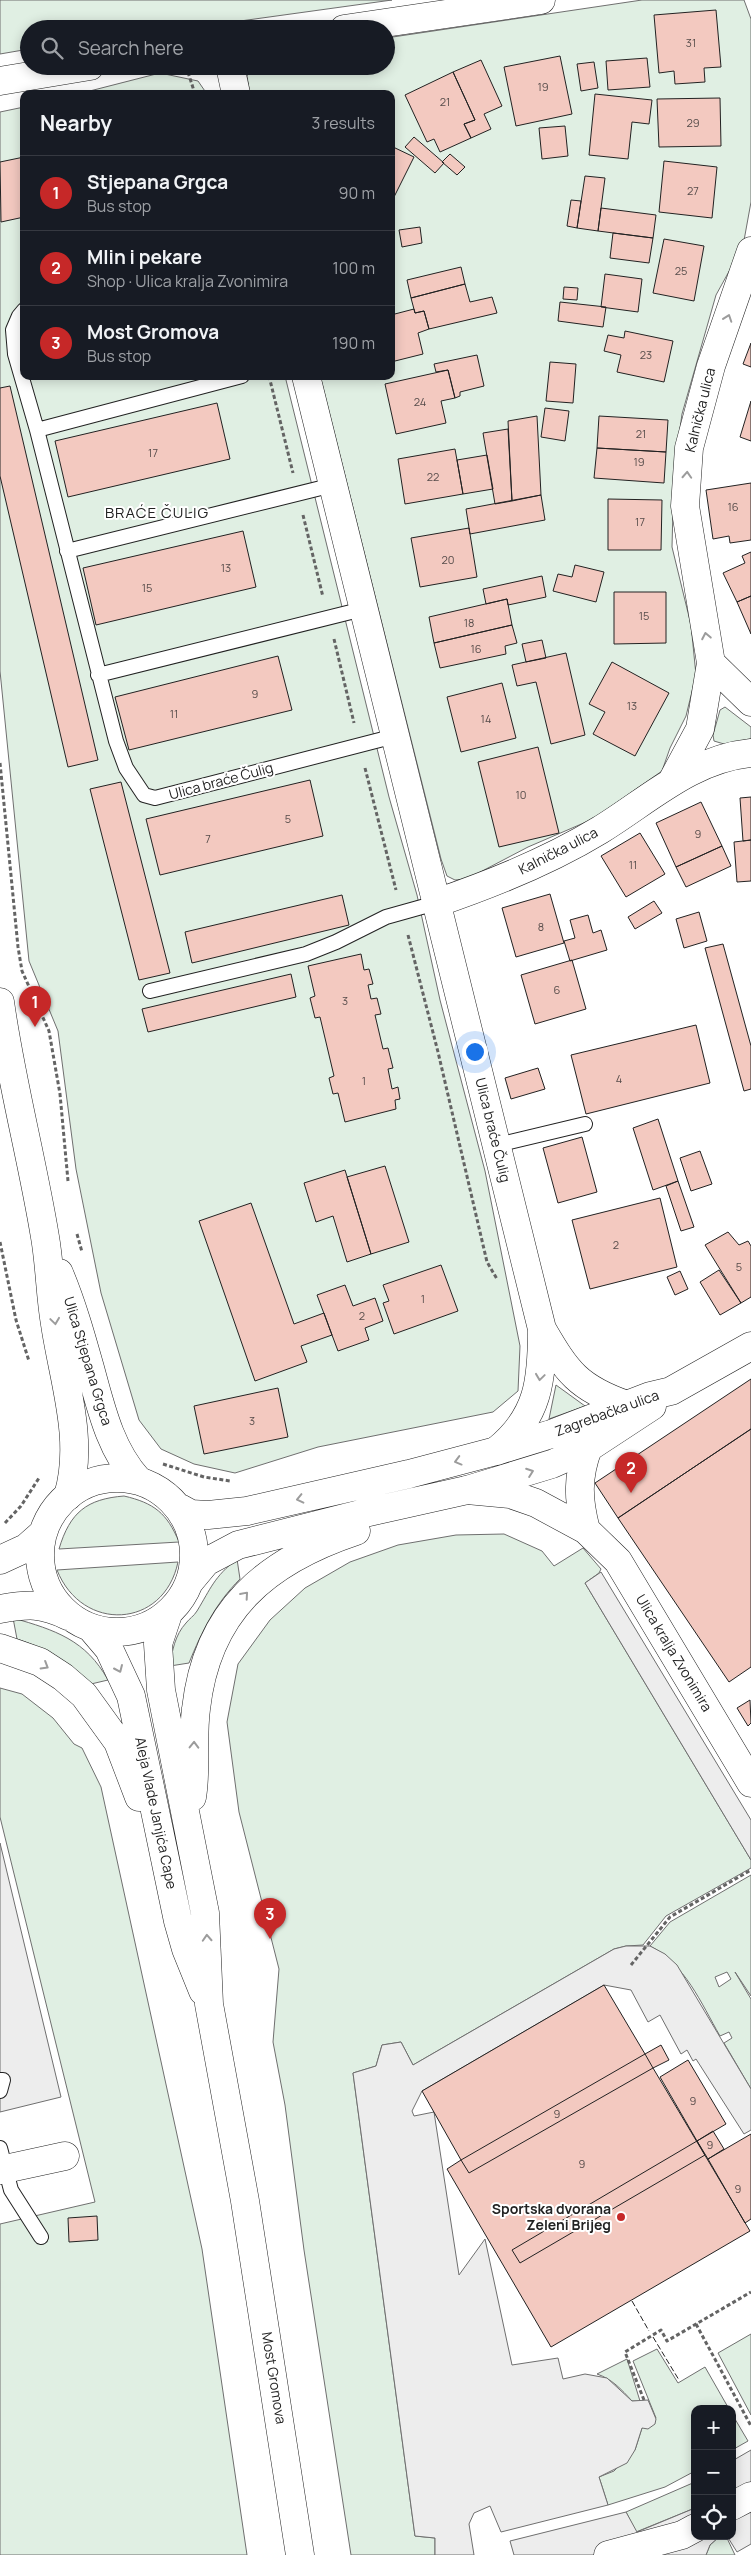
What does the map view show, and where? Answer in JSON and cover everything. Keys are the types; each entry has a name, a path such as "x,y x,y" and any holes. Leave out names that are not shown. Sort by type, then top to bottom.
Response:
{"street":[{"path":"395,21 541,0"},
{"path":"0,81 36,75"},
{"path":"232,75 235,90"},
{"name":"Kalnička ulica","path":"672,783 700,729 711,663 685,506 688,448 711,366 751,251"},
{"name":"Ulica braće Čulig","path":"307,380 542,1329 540,1381 534,1403 524,1422 509,1440 496,1451"},
{"path":"711,663 751,702"},
{"name":"Kalnička ulica","path":"436,903 484,887 599,831 706,763 751,753"},
{"name":"Ulica Stjepana Grgca","path":"0,1002 6,1045 45,1238 54,1322 72,1425 75,1461 68,1496"},
{"name":"Ulica Stjepana Grgca","path":"45,1238 68,1293 104,1420 127,1467 138,1480"},
{"name":"Ulica braće Čulig","path":"542,1329 559,1358 584,1386 605,1397 627,1405"},
{"path":"671,1391 751,1346"},
{"name":"Zagrebačka ulica","path":"180,1508 191,1514 208,1515 247,1511 409,1474 496,1451 550,1434 627,1405 671,1391"},
{"name":"Zagrebačka ulica","path":"191,1580 206,1562 238,1545 519,1476 588,1448 643,1413 671,1391"},
{"path":"586,1530 579,1504 578,1485 588,1448"},
{"path":"0,1609 34,1604 50,1607 81,1623 112,1632 132,1631 151,1625 168,1614 182,1598 191,1580 195,1555 191,1530 180,1508 161,1491 138,1480 120,1477 101,1479 83,1485 68,1496 52,1512 43,1533 40,1556 43,1579 54,1600 81,1623"},
{"name":"Ulica kralja Zvonimira","path":"466,1490 510,1494 536,1503 586,1530 618,1561 744,1754 751,1783"},
{"path":"188,1828 194,1784 198,1694 206,1659 227,1618 246,1592 266,1575 298,1554 328,1540 391,1517 409,1503"},
{"path":"0,1560 26,1548 43,1533"},
{"name":"Aleja Vlade Janjića Cape","path":"168,1614 158,1644 158,1663 188,1828 206,1913 209,2004 245,2201"},
{"name":"Aleja Vlade Janjića Cape","path":"81,1623 109,1649 131,1696 165,1860 186,1949 209,2004"},
{"path":"0,1648 40,1662 63,1677 84,1695 118,1742 165,1860"},
{"path":"2,2162 65,2156"},
{"name":"Most Gromova","path":"245,2201 300,2555"},
{"path":"736,2504 751,2496"},
{"path":"608,2555 682,2535 691,2530"}],"lane":[{"name":"Ulica braće Čulig","path":"20,314 14,330 15,354 20,371"},
{"name":"Ulica braće Čulig","path":"23,380 116,741 126,768 144,795 155,798 395,736"},
{"path":"37,430 227,380"},
{"path":"67,551 333,485"},
{"path":"98,675 363,609"},
{"path":"150,991 306,954 401,912 436,903"},
{"path":"496,1145 585,1124"},
{"path":"0,2080 3,2080 0,2091"},
{"path":"2,2162 10,2190 41,2238"}],"path":[{"path":"189,75 194,90"},
{"path":"270,380 401,912 438,1052 487,1262 498,1282"},
{"path":"0,763 18,947 22,971 49,1031 60,1094 68,1182"},
{"path":"76,1226 83,1253"},
{"path":"0,1242 16,1320 30,1363"},
{"path":"157,1460 164,1465 204,1477 232,1481"},
{"path":"0,1527 21,1506 41,1476"},
{"path":"631,1964 670,1918 751,1870"},
{"path":"644,2400 625,2352 661,2330 667,2341 751,2292"},
{"path":"696,2324 751,2426"}],"green space":[{"path":"0,0 392,0 248,20 20,20 20,51 0,54"},
{"path":"642,0 744,0 751,19 751,202 743,246 716,295 682,414 674,471 672,547 691,625 696,675 686,716 670,748 662,771 593,819 528,847 467,879 455,880 447,876 441,859 321,380 395,380 395,90 249,90 247,76 395,75 395,37"},
{"path":"152,75 170,75 198,81 204,90 94,90"},
{"path":"20,108 20,380 286,380 389,797 417,895 440,1000 485,1171 520,1346 518,1391 493,1412 318,1447 235,1473 194,1464 161,1449 139,1420 101,1293 76,1169 58,1031 29,961 0,671 0,112"},
{"path":"725,707 751,727 751,739 724,744 714,741 713,735 720,710"},
{"path":"556,1385 585,1406 549,1419"},
{"path":"124,1496 144,1502 158,1511 170,1524 179,1542 59,1549 63,1536 75,1517 82,1510 100,1500"},
{"path":"504,1534 542,1551 554,1566 583,1548 601,1569 599,1573 585,1583 751,1860 751,1868 666,1916 643,1945 614,1949 413,2065 401,2042 382,2045 376,2066 353,2073 415,2536 435,2538 435,2555 351,2555 304,2250 285,2105 273,2042 279,1969 239,1812 227,1722 238,1664 270,1620 305,1588 350,1562 398,1545 456,1535"},
{"path":"237,1559 240,1579 223,1598 210,1618 189,1663 170,1666 175,1643 182,1628 196,1613 218,1577"},
{"path":"178,1562 170,1584 157,1600 140,1611 122,1615 103,1613 84,1605 69,1590 57,1570"},
{"path":"13,1618 56,1632 68,1638 90,1655 108,1680 91,1684 57,1657 17,1639"},
{"path":"0,1688 22,1694 53,1718 74,1744 82,1748 101,1787 202,2249 247,2555 0,2555 0,2224 95,2202 0,1817"},
{"path":"751,1875 751,1996 735,1972 751,1999 751,2089 724,2043 732,2038 729,2032 720,2036 683,1974 673,1963 650,1946 670,1922","holes":["727,1972 731,1979 719,1987 715,1977"]},
{"path":"751,2334 751,2415 718,2353"},
{"path":"657,2349 678,2383 705,2367 727,2405 691,2405 691,2473 665,2487 608,2505 599,2477 614,2471 635,2450 642,2428 656,2418 633,2361"},
{"path":"627,2359 640,2401 632,2401 612,2382 597,2374"},
{"path":"736,2421 748,2441 736,2448"},
{"path":"691,2484 691,2510 636,2532 626,2512"},
{"path":"716,2540 728,2540 735,2555 706,2555 710,2545"}],"shaded area":[{"path":"601,1572 751,1820 751,1860 585,1583"},
{"path":"0,1843 61,2097 0,2112"},
{"path":"626,1946 650,1946 665,1954 677,1965 751,2089 751,2130 744,2134 696,2059 693,2061 687,2050 681,2054 660,2015 648,2022 631,1990 604,1985 422,2091 412,2111 414,2116 434,2112 459,2275 485,2239 512,2365 558,2358 563,2379 585,2374 607,2378 632,2401 648,2400 656,2419 655,2424 648,2429 642,2428 635,2450 627,2463 599,2477 608,2505 501,2532 490,2506 474,2513 469,2524 474,2555 435,2555 435,2538 415,2536 353,2073 376,2066 382,2045 401,2042 413,2065 614,1949"},
{"path":"751,2450 751,2544 737,2552 730,2540 736,2540 736,2459"},
{"path":"691,2510 691,2540 716,2540 710,2545 706,2555 514,2555 510,2541 626,2512 637,2532"}],"building":[{"path":"716,10 721,67 704,68 705,82 675,84 674,71 659,73 654,15"},
{"path":"560,56 572,114 516,126 504,67"},
{"path":"647,58 650,87 608,90 606,61"},
{"path":"481,60 502,106 484,114 491,129 471,138 464,124 475,120 453,72"},
{"path":"594,62 598,88 581,91 577,64"},
{"path":"453,72 475,120 464,124 471,138 440,152 434,139 427,142 405,95"},
{"path":"595,94 652,100 649,124 632,122 628,159 589,155"},
{"path":"720,98 721,146 659,147 657,99"},
{"path":"565,126 568,156 542,159 539,128"},
{"path":"414,137 444,163 435,173 405,147"},
{"path":"395,148 414,157 395,195"},
{"path":"450,154 465,167 457,175 442,162"},
{"path":"20,158 20,218 1,222 0,162"},
{"path":"664,161 717,167 712,218 659,212"},
{"path":"585,176 605,178 598,231 577,228"},
{"path":"571,200 581,201 577,228 567,226"},
{"path":"601,208 656,215 653,238 598,231"},
{"path":"420,227 422,243 402,247 399,230"},
{"path":"613,233 653,238 649,263 610,258"},
{"path":"664,239 704,246 694,301 653,293"},
{"path":"461,267 465,284 411,298 407,280"},
{"path":"605,274 642,279 638,312 601,307"},
{"path":"465,284 470,302 492,297 497,313 429,329 424,311 415,313 411,298"},
{"path":"564,287 578,288 577,300 563,299"},
{"path":"560,302 606,307 603,327 558,321"},
{"path":"414,309 415,313 424,311 429,329 418,333 423,354 395,361 395,314"},
{"path":"625,331 673,341 664,382 617,372 621,355 604,351 608,335 624,338"},
{"path":"751,343 751,367 743,364"},
{"path":"477,355 484,386 460,392 460,396 455,398 448,370 436,372 434,364"},
{"path":"550,362 576,364 573,403 546,401"},
{"path":"448,370 455,398 441,401 446,423 396,434 385,384"},
{"path":"10,386 98,760 68,767 0,476 0,388"},
{"path":"751,401 751,441 740,437"},
{"path":"217,403 230,459 68,497 55,441"},
{"path":"545,408 569,411 565,441 541,437"},
{"path":"537,416 541,495 512,501 508,421"},
{"path":"599,416 668,420 666,452 597,448"},
{"path":"508,429 512,501 495,504 483,433"},
{"path":"597,448 666,452 664,483 594,478"},
{"path":"455,449 463,494 405,504 398,459"},
{"path":"487,455 493,489 463,494 457,460"},
{"path":"751,483 751,540 730,543 729,536 713,539 706,490"},
{"path":"541,495 545,520 470,534 466,509"},
{"path":"608,499 662,500 661,550 608,550"},
{"path":"469,528 477,577 420,587 411,538"},
{"path":"243,531 256,587 96,625 83,568"},
{"path":"751,552 751,596 737,602 723,573 745,563 742,556"},
{"path":"575,565 604,572 596,602 553,591 558,574 572,577"},
{"path":"542,576 546,597 508,605 507,599 486,604 483,589"},
{"path":"614,592 666,592 666,643 614,644"},
{"path":"751,596 751,634 737,602"},
{"path":"507,599 512,625 434,643 429,617"},
{"path":"512,625 517,643 505,646 506,654 440,668 434,643"},
{"path":"542,640 546,658 526,662 522,644"},
{"path":"566,653 585,735 551,744 536,682 517,686 512,665"},
{"path":"278,656 292,710 129,750 115,697"},
{"path":"612,662 669,693 635,756 593,734 605,712 589,704"},
{"path":"502,683 516,738 461,752 447,697"},
{"path":"538,747 559,833 499,847 478,762"},
{"path":"310,780 323,836 160,875 146,819"},
{"path":"121,782 170,973 139,980 90,789"},
{"path":"751,797 751,840 743,841 740,798"},
{"path":"701,802 722,846 676,867 656,823"},
{"path":"640,833 665,874 626,897 601,856"},
{"path":"751,840 751,881 737,882 734,842"},
{"path":"722,846 731,866 686,887 676,867"},
{"path":"550,894 564,943 516,957 502,908"},
{"path":"342,895 349,925 192,963 185,932"},
{"path":"654,901 662,913 635,929 628,917"},
{"path":"699,912 707,941 684,948 676,919"},
{"path":"588,915 593,933 601,930 607,950 570,961 564,941 575,938 570,920"},
{"path":"723,944 751,1046 751,1089 744,1091 705,948"},
{"path":"361,954 364,970 369,969 373,984 368,985 371,999 377,998 381,1014 375,1015 383,1049 388,1048 393,1068 388,1069 392,1089 398,1087 400,1099 395,1100 396,1109 345,1122 338,1093 333,1094 329,1078 334,1076 320,1017 315,1018 310,998 315,996 308,966"},
{"path":"572,960 586,1009 535,1024 521,975"},
{"path":"291,974 296,997 148,1032 142,1009"},
{"path":"696,1025 710,1083 586,1114 571,1055"},
{"path":"538,1068 545,1089 511,1099 505,1078"},
{"path":"658,1119 678,1181 653,1190 633,1128"},
{"path":"582,1137 597,1192 558,1203 543,1148"},
{"path":"700,1151 712,1184 691,1191 680,1158"},
{"path":"385,1166 409,1242 371,1254 347,1177"},
{"path":"345,1170 371,1254 347,1262 333,1216 316,1222 304,1183"},
{"path":"678,1181 694,1227 681,1231 666,1186"},
{"path":"660,1198 677,1267 590,1289 572,1220"},
{"path":"251,1203 294,1324 324,1313 332,1335 301,1346 307,1362 255,1381 199,1221"},
{"path":"728,1232 739,1245 748,1241 751,1246 751,1297 741,1303 705,1245"},
{"path":"441,1265 458,1311 394,1334 383,1303 389,1301 383,1285"},
{"path":"719,1270 741,1303 720,1315 700,1282"},
{"path":"680,1271 688,1289 675,1295 667,1277"},
{"path":"345,1285 353,1306 375,1298 383,1321 365,1328 369,1340 338,1351 317,1295"},
{"path":"751,1379 751,1429 618,1518 595,1483"},
{"path":"278,1388 288,1437 204,1454 194,1406"},
{"path":"751,1429 751,1667 729,1682 618,1518"},
{"path":"750,1700 751,1723 748,1726 737,1708"},
{"path":"604,1985 645,2054 661,2045 669,2060 653,2068 750,2231 551,2347 447,2169 461,2160 422,2091"},
{"path":"645,2054 653,2068 469,2173 461,2160"},
{"path":"688,2060 726,2124 697,2141 660,2077"},
{"path":"713,2131 724,2149 708,2159 697,2141"},
{"path":"751,2134 751,2219 745,2223 708,2159"},
{"path":"697,2141 705,2155 520,2263 512,2250"},
{"path":"97,2216 98,2240 69,2242 68,2218"}],"fence":[{"path":"632,2301 649,2331"},
{"path":"653,2337 679,2380"}],"place":[{"name":"Stjepana Grgca","path":"35,1027"},
{"name":"Mlin i pekare","path":"631,1493"},
{"name":"Most Gromova","path":"270,1939"},
{"name":"Sportska dvorana Zeleni Brijeg","path":"621,2217"}],"district":[{"name":"BRAĆE ČULIG","path":"157,513"}]}
